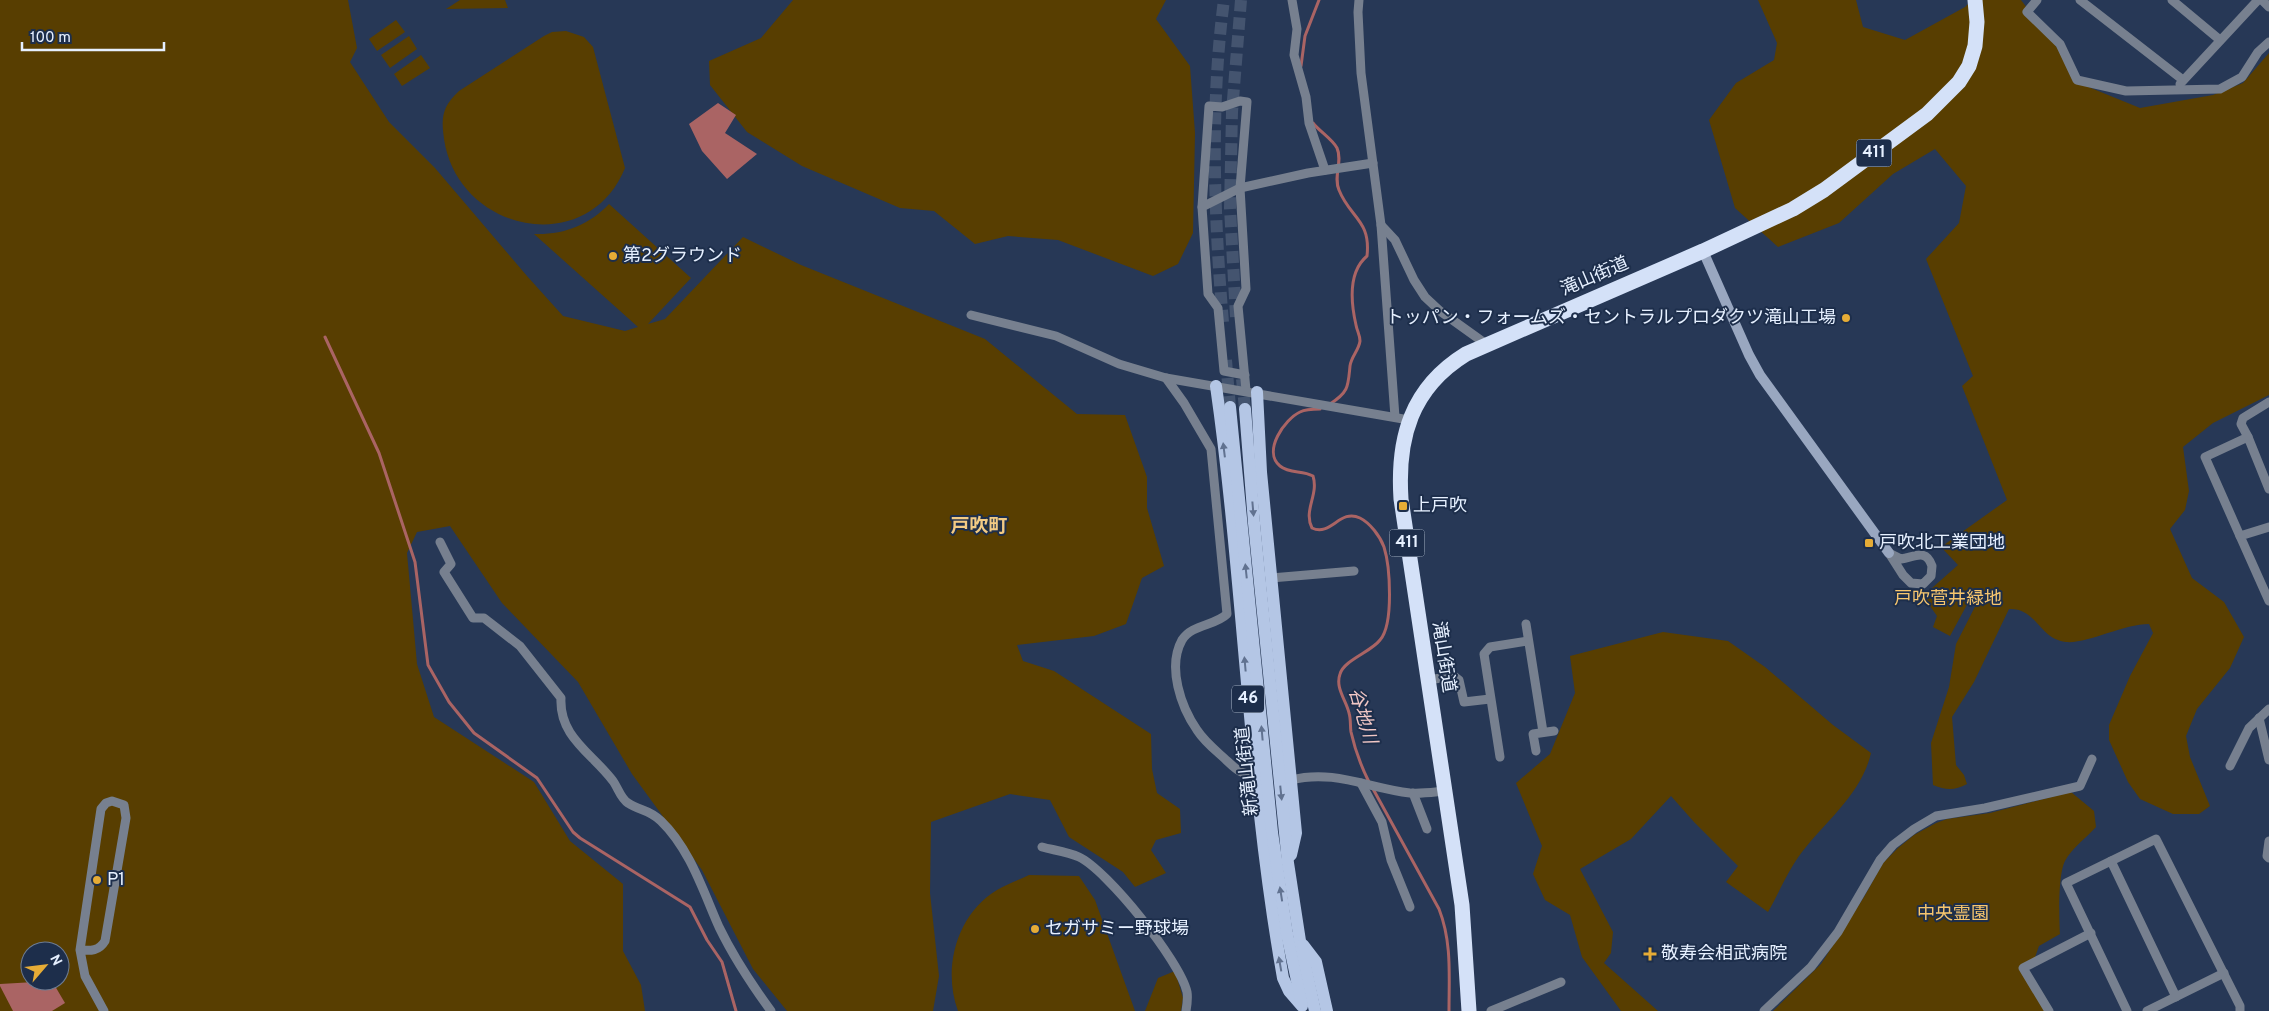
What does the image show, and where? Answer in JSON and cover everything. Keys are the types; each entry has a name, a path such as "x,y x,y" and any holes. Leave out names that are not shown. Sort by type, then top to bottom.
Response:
{"highway":[{"name":"滝山街道","path":"1469,1011 1462,905 1400,492 1402,418 1442,372 1466,354 1793,209 1824,190 1937,106 1959,82 1972,57 1978,22 1975,0"}],"main road":[{"name":"46","path":"1216,386 1228,484 1234,613 1255,775 1263,855 1283,978 1289,991 1303,1008"},
{"name":"46","path":"1251,392 1261,472 1296,833 1288,863"},
{"name":"新滝山街道","path":"1230,407 1272,832 1287,934 1303,1008"},
{"name":"新滝山街道","path":"1246,408 1254,522 1288,863 1300,941 1315,1011"},
{"name":"46","path":"1300,941 1316,962 1327,1011"}],"street":[{"path":"1292,0 1297,29 1294,55 1306,97 1309,123 1325,170"},
{"path":"971,315 1056,336 1119,364 1166,378 1402,418 1362,73 1359,0"},
{"path":"2037,0 2027,12 2060,44 2077,80 2114,90 2220,89 2242,77 2258,52 2269,42"},
{"path":"2080,0 2183,80"},
{"path":"2172,0 2220,40"},
{"path":"2174,90 2260,0 2269,7"},
{"path":"1245,375 1224,371 1218,308 1208,294 1202,207 1209,106 1222,106 1240,101 1247,102 1240,188 1246,289 1238,306 1245,375 1251,392"},
{"path":"1202,207 1240,188 1325,170 1373,163"},
{"path":"1381,225 1395,240 1424,297 1486,344"},
{"path":"1703,250 1749,355 1760,375 1889,552 1903,575 1910,583 1923,584 1931,576 1932,566 1924,555 1919,553 1901,559 1889,552"},
{"path":"1166,378 1189,411 1211,449 1234,613 1198,628 1183,638 1178,652 1177,685 1192,723 1201,736 1243,774 1255,775"},
{"path":"2269,402 2243,418 2241,424 2269,489"},
{"path":"2248,437 2205,457 2269,601"},
{"path":"2240,536 2269,527"},
{"path":"440,542 451,564 444,572 473,618 484,618 520,646 561,698 560,711 570,734 614,782 627,803 648,810 673,834 711,905 719,927 758,993 771,1011"},
{"path":"1271,578 1354,571"},
{"path":"1526,624 1544,732"},
{"path":"1500,757 1490,699 1485,651 1490,647 1528,641"},
{"path":"1428,680 1454,676 1459,680 1464,702 1490,699"},
{"path":"2230,766 2249,728 2269,709"},
{"path":"2259,718 2269,760"},
{"path":"1536,751 1534,734 1554,730"},
{"path":"1764,1011 1811,967 1838,932 1880,860 1893,845 1936,816 1985,808 2080,786 2092,759"},
{"path":"1291,780 1309,776 1327,776 1412,793 1445,792"},
{"path":"1363,783 1382,822 1391,860 1410,906"},
{"path":"1412,793 1427,829"},
{"path":"80,950 101,948 105,941 126,818 124,805 118,802 106,804 102,809 80,950 85,976 104,1011"},
{"path":"2127,1011 2066,883 2156,838 2224,973 2240,1006 2240,1011"},
{"path":"2269,841 2267,856 2269,858"},
{"path":"1042,847 1079,857 1104,876 1122,895 1163,946 1178,970 1188,993 1186,1011"},
{"path":"2111,861 2176,997"},
{"path":"2049,1011 2023,968 2090,933"},
{"path":"2147,1011 2224,973"},
{"path":"1491,1011 1561,982"}],"green space":[{"path":"0,0 348,0 357,48 350,62 389,122 435,168 563,316 625,331 638,327 534,234 556,233 575,227 593,218 609,204 691,278 648,324 665,319 743,237 801,265 985,339 1077,414 1125,415 1147,477 1147,508 1164,566 1142,578 1126,624 1094,636 1017,645 1023,661 1054,671 1151,734 1152,769 1157,793 1180,809 1181,833 1156,840 1151,850 1166,873 1135,887 1123,872 1069,837 1050,800 1010,794 931,822 930,893 939,976 933,1011 787,1011 753,969 702,870 632,774 578,682 502,603 450,526 417,532 407,553 417,664 434,717 534,782 570,841 623,884 623,951 641,985 645,1011 0,1011"},
{"path":"460,0 505,0 508,8 446,9"},
{"path":"793,0 1166,0 1156,19 1190,66 1195,133 1193,233 1178,264 1153,276 1058,240 1008,236 975,244 934,211 900,208 802,166 747,132 710,85 709,61 761,38"},
{"name":"戸吹菅井緑地","path":"1758,0 1856,0 1863,27 1905,40 1965,7 1972,0 2021,0 2086,86 2140,108 2213,95 2243,83 2269,53 2269,395 2213,423 2183,447 2189,491 2185,510 2170,529 2192,578 2224,602 2244,637 2230,668 2197,709 2186,736 2190,757 2210,806 2199,814 2173,814 2140,799 2128,782 2109,740 2109,725 2130,676 2153,633 2149,624 2128,627 2075,642 2066,642 2057,640 2043,630 2026,613 2009,609 1974,682 1952,717 1956,765 1964,775 1967,784 1950,789 1933,785 1931,743 1949,687 1956,644 1984,589 1976,588 1950,636 1933,627 1937,616 1923,596 1958,565 1941,547 2007,500 1962,386 1973,376 1926,259 1959,223 1966,186 1935,149 1893,174 1839,223 1778,247 1735,208 1709,120 1736,83 1774,60 1777,43"},
{"path":"396,20 405,32 377,51 369,39"},
{"path":"566,31 584,37 593,47 625,168 607,197 583,215 555,224 526,223 498,213 473,196 454,171 444,139 444,113 449,102 459,91 544,36 552,32"},
{"path":"409,36 417,49 390,68 381,55"},
{"path":"421,55 430,68 402,86 394,74"},
{"path":"1663,632 1728,641 1765,667 1833,725 1871,753 1860,781 1852,794 1811,840 1797,859 1768,912 1726,882 1738,866 1671,796 1631,839 1580,869 1613,932 1611,953 1604,963 1658,1011 1621,1011 1582,957 1570,915 1545,900 1533,874 1542,846 1516,783 1550,754 1575,693 1570,656"},
{"name":"中央霊園","path":"2071,792 2094,811 2096,827 2071,852 2065,861 2061,876 2060,934 2039,946 2034,960 2020,967 2046,1011 1773,1011 1821,964 1864,897 1883,863 1914,835 1947,819 1990,813"},
{"name":"セガサミー野球場","path":"1029,875 1079,876 1095,900 1135,1011 958,1011 953,994 953,960 956,943 963,927 983,900 997,890"},
{"path":"1175,971 1183,998 1181,1011 1145,1011 1158,978"}],"shaded area":[{"path":"718,103 736,115 725,133 757,154 727,179 702,151 689,124"},
{"path":"20,983 20,991 58,991 65,1003 52,1011 13,1011 0,984"}],"waterway":[{"name":"谷地川","path":"1301,66 1305,36 1319,0"},
{"name":"谷地川","path":"1313,123 1337,148 1339,153 1337,185 1363,227 1367,244 1367,256 1357,270 1352,288 1356,327 1360,339 1359,344 1351,363 1346,388 1341,396 1330,404"},
{"path":"325,337 379,453 415,562 428,665 449,702 474,733 537,778 573,832 580,838 690,907 707,940 722,962 736,1011"},
{"name":"谷地川","path":"1320,409 1302,411 1288,421 1274,444 1273,452 1275,460 1280,466 1313,476 1314,490 1309,515 1312,528 1325,529 1341,519 1353,516 1364,520 1371,526 1384,547 1390,595 1384,632 1376,644 1342,669 1339,679 1340,689 1350,715 1354,745 1369,782"},
{"name":"谷地川","path":"1372,787 1439,909 1448,947 1449,1011"}],"tunnel":[{"path":"1223,322 1217,242 1215,121 1224,0"},
{"path":"1236,317 1230,208 1232,112 1241,0"},
{"path":"1226,360 1230,407"},
{"path":"1242,379 1245,409"}],"place":[{"name":"第2グラウンド","path":"613,256"},
{"name":"トッパン・フォームズ・セントラルプロダクツ滝山工場","path":"1846,318"},
{"name":"上戸吹","path":"1403,506"},
{"name":"戸吹北工業団地","path":"1869,543"},
{"name":"P1","path":"97,880"},
{"name":"セガサミー野球場","path":"1035,929"},
{"name":"敬寿会相武病院","path":"1650,954"}],"district":[{"name":"戸吹町","path":"979,527"}]}
